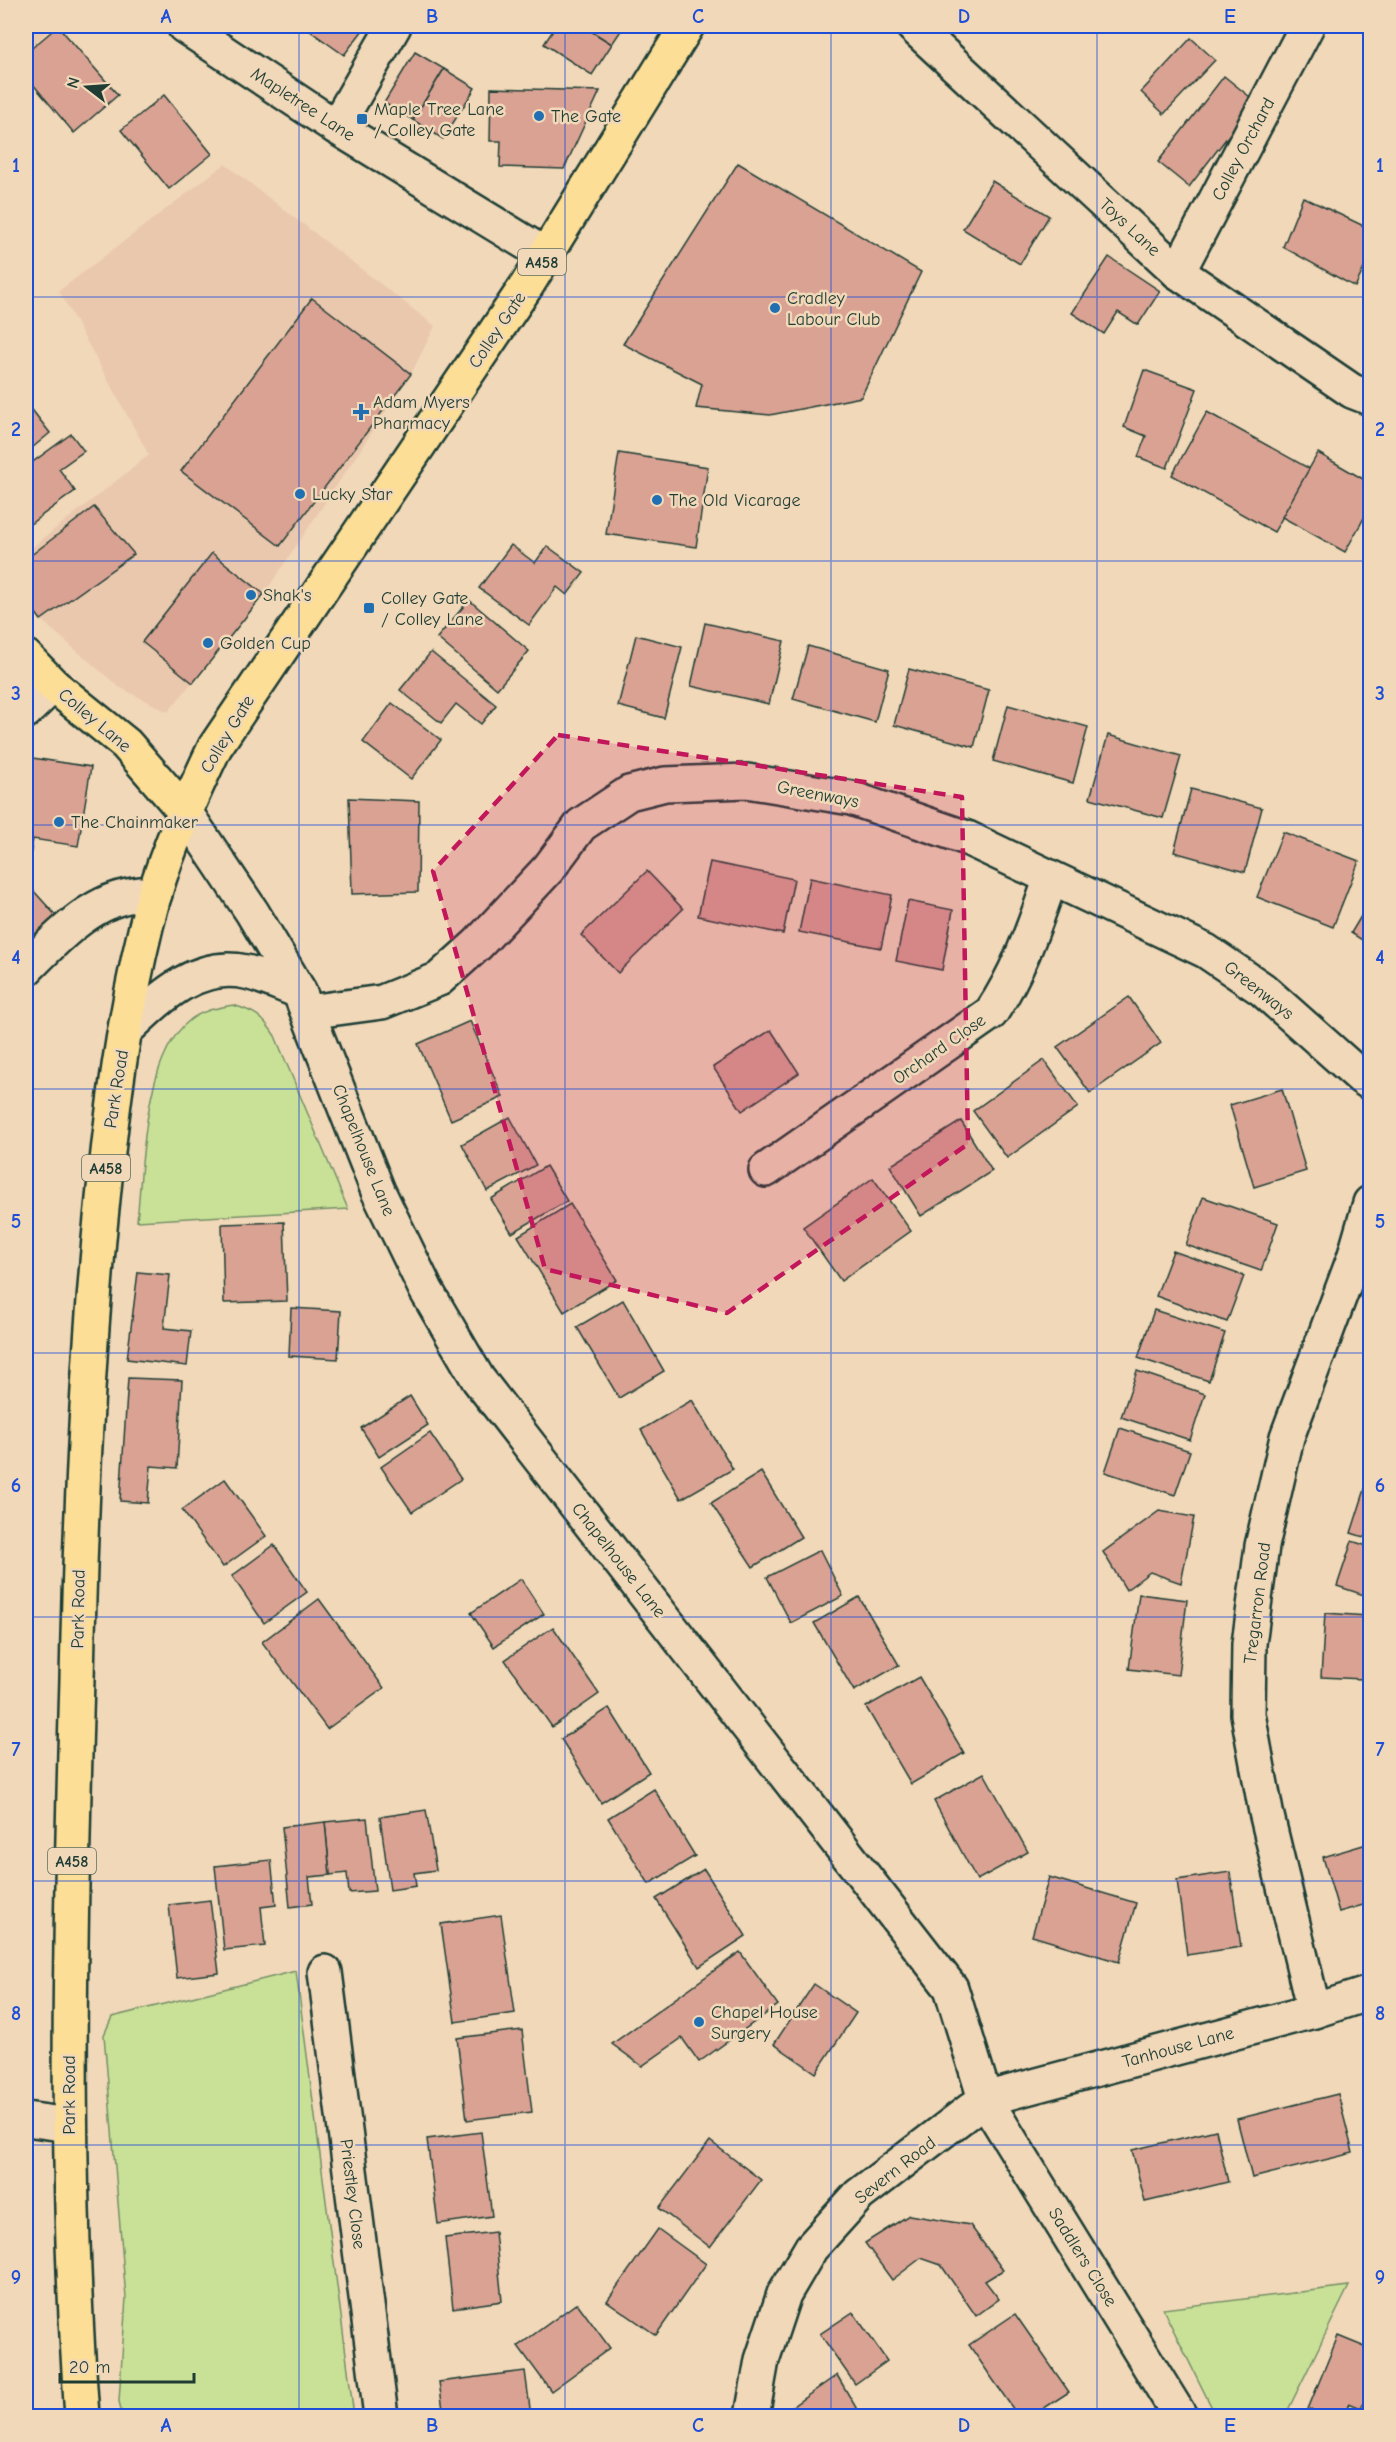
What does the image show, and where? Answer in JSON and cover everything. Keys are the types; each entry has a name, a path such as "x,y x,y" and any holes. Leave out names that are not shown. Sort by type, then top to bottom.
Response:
{"main road":[{"name":"Colley Gate","path":"185,812 215,747 393,482 494,337 687,26"},
{"name":"Colley Lane","path":"26,657 53,685 126,744 185,812"},
{"name":"Park Road","path":"82,2416 75,2302 69,2125 69,1967 81,1521 94,1294 110,1122 138,966 155,894 185,812"}],"street":[{"name":"Mapletree Lane","path":"184,26 336,127 546,255"},
{"path":"336,127 394,26"},
{"name":"Toys Lane","path":"913,26 1178,272 1352,391 1371,399"},
{"name":"Colley Orchard","path":"1178,272 1307,26"},
{"path":"26,711 53,685"},
{"name":"Greenways","path":"304,1001 382,1002 439,979 478,944 549,868 581,825 629,793 665,784 747,781 851,798 967,838 1206,951 1262,988 1361,1077 1371,1083"},
{"name":"Chapelhouse Lane","path":"185,812 252,912 304,1001 378,1191 426,1290 478,1379 951,1988 985,2099"},
{"name":"Orchard Close","path":"766,1170 990,1013 1006,991 1023,956 1051,878"},
{"path":"26,969 69,926 96,909 119,898 139,893 155,894"},
{"path":"126,1031 170,991 190,978 207,972 245,972 304,1001"},
{"name":"Tregarron Road","path":"1314,2011 1266,1812 1248,1714 1249,1644 1262,1546 1287,1437 1354,1258 1371,1203"},
{"name":"Priestley Close","path":"325,1972 381,2416"},
{"name":"Tanhouse Lane","path":"985,2099 1314,2011 1371,1993"},
{"name":"Severn Road","path":"752,2416 762,2360 784,2294 811,2248 859,2195 985,2099"},
{"name":"Saddlers Close","path":"985,2099 1180,2416"},
{"path":"26,2120 69,2125"}],"highlighted area":[{"path":"558,735 962,797 968,1144 727,1313 545,1269 433,871"}],"shaded area":[{"path":"26,26 53,26 26,52"},
{"path":"225,164 435,326 411,374 264,594 168,712 119,687 41,620 26,600 26,552 149,455 59,291"}],"green space":[{"path":"233,1005 258,1016 275,1036 348,1209 137,1221 148,1113 163,1059 174,1037 190,1020 216,1008"},
{"path":"296,1971 354,2416 122,2416 119,2401 126,2298 104,2035 112,2017"},
{"path":"1349,2286 1285,2416 1216,2416 1163,2309"}],"building":[{"path":"58,26 118,95 74,133 26,76 26,53"},
{"path":"303,26 366,26 344,55"},
{"path":"556,26 583,26 612,44 592,75 544,44"},
{"path":"583,26 624,26 612,44"},
{"path":"1191,38 1215,60 1164,114 1141,92"},
{"path":"415,52 444,69 413,120 384,103"},
{"path":"444,69 475,88 443,139 413,120"},
{"path":"1224,76 1255,101 1189,187 1158,162"},
{"name":"The Gate","path":"491,88 600,91 564,169 500,167 501,141 490,141"},
{"path":"164,95 212,154 169,189 121,130"},
{"name":"Cradley Labour Club","path":"738,163 921,272 861,397 770,415 696,408 702,384 623,344"},
{"path":"992,181 1049,216 1020,264 963,229"},
{"path":"1303,197 1370,229 1370,256 1355,287 1283,247"},
{"path":"1109,257 1160,291 1138,325 1118,312 1104,334 1072,313"},
{"path":"312,298 411,374 280,546 181,471"},
{"path":"1144,370 1197,389 1167,468 1138,457 1146,436 1124,427"},
{"path":"26,402 50,433 26,453"},
{"path":"1207,412 1310,469 1274,532 1172,475"},
{"path":"71,434 84,451 59,469 75,491 26,527 26,467"},
{"name":"The Old Vicarage","path":"619,453 708,467 696,547 606,534"},
{"path":"1318,453 1370,483 1370,507 1345,552 1282,517"},
{"path":"94,507 134,554 41,620 26,600 26,559"},
{"path":"511,545 535,563 547,546 584,573 567,595 557,587 529,625 479,588"},
{"path":"212,553 264,594 193,683 142,642"},
{"path":"469,600 529,651 497,689 437,638"},
{"path":"705,623 784,641 769,704 691,686"},
{"path":"636,635 682,647 664,718 618,706"},
{"path":"808,646 889,669 875,722 793,699"},
{"path":"431,652 496,705 481,724 456,704 441,723 400,690"},
{"path":"909,669 989,690 974,747 894,725"},
{"path":"392,703 441,740 411,779 363,742"},
{"path":"1008,705 1088,727 1073,783 993,761"},
{"path":"1108,735 1181,756 1163,818 1090,798"},
{"path":"26,757 91,767 78,846 33,839 28,870 26,870"},
{"path":"1191,789 1262,808 1245,872 1174,852"},
{"path":"349,798 419,801 418,892 352,894"},
{"path":"1283,832 1359,861 1333,927 1257,897"},
{"path":"710,862 794,879 783,934 698,916"},
{"path":"647,871 683,909 618,973 581,935"},
{"path":"810,878 892,895 881,948 799,932"},
{"path":"31,888 59,919 26,948 26,893"},
{"path":"908,901 953,910 942,970 896,961"},
{"path":"1370,901 1370,945 1351,933"},
{"path":"1129,997 1161,1043 1090,1093 1057,1047"},
{"path":"470,1021 503,1097 451,1120 418,1044"},
{"path":"771,1030 799,1073 742,1111 713,1067"},
{"path":"1044,1060 1078,1107 1007,1158 973,1111"},
{"path":"1282,1089 1306,1171 1254,1187 1230,1105"},
{"path":"510,1117 536,1165 487,1191 462,1144"},
{"path":"961,1121 992,1171 921,1216 890,1166"},
{"path":"546,1166 567,1201 512,1233 491,1199"},
{"path":"873,1178 911,1231 841,1281 803,1227"},
{"path":"1203,1197 1278,1223 1261,1271 1186,1245"},
{"path":"570,1204 617,1280 564,1312 518,1236"},
{"path":"284,1222 287,1301 224,1303 222,1224"},
{"path":"1173,1251 1244,1276 1227,1322 1156,1296"},
{"path":"138,1272 170,1275 164,1328 191,1331 187,1366 127,1359"},
{"path":"623,1300 664,1371 619,1398 577,1327"},
{"path":"291,1308 341,1311 338,1359 289,1356"},
{"path":"1154,1310 1225,1333 1209,1381 1138,1358"},
{"path":"1137,1371 1205,1394 1190,1440 1121,1417"},
{"path":"128,1378 182,1380 177,1468 151,1466 148,1503 120,1501"},
{"path":"410,1396 428,1425 379,1457 361,1428"},
{"path":"692,1400 733,1469 681,1499 641,1430"},
{"path":"1120,1428 1190,1451 1175,1495 1105,1472"},
{"path":"430,1433 461,1479 412,1512 381,1467"},
{"path":"761,1472 801,1537 753,1567 711,1503"},
{"path":"225,1479 266,1536 223,1567 182,1510"},
{"path":"1366,1486 1370,1488 1370,1539 1351,1533"},
{"path":"1159,1511 1194,1517 1181,1583 1150,1572 1126,1590 1103,1552"},
{"path":"1352,1541 1370,1547 1370,1597 1337,1586"},
{"path":"274,1545 307,1592 264,1623 232,1576"},
{"path":"820,1550 843,1596 791,1623 767,1577"},
{"path":"521,1579 544,1614 494,1647 471,1613"},
{"path":"1139,1594 1187,1600 1178,1675 1129,1669"},
{"path":"859,1597 899,1665 854,1691 814,1623"},
{"path":"319,1599 384,1688 327,1729 262,1642"},
{"path":"1325,1613 1367,1616 1363,1679 1321,1677"},
{"path":"553,1627 599,1694 552,1727 505,1660"},
{"path":"919,1677 964,1753 911,1784 866,1707"},
{"path":"609,1708 649,1772 601,1803 561,1739"},
{"path":"984,1773 1028,1852 977,1880 934,1801"},
{"path":"654,1789 695,1856 649,1884 608,1818"},
{"path":"426,1810 436,1870 414,1873 416,1886 390,1890 380,1817"},
{"path":"367,1818 375,1891 349,1893 347,1873 330,1875 325,1822"},
{"path":"325,1822 330,1875 309,1877 312,1904 290,1907 282,1827"},
{"path":"1370,1843 1370,1903 1339,1912 1323,1857"},
{"path":"271,1860 276,1905 261,1907 265,1946 224,1950 215,1866"},
{"path":"704,1869 746,1936 699,1967 656,1899"},
{"path":"1230,1872 1241,1947 1187,1955 1177,1880"},
{"path":"1049,1877 1136,1903 1119,1962 1032,1936"},
{"path":"210,1900 219,1973 177,1978 169,1905"},
{"path":"501,1915 515,2013 455,2022 441,1924"},
{"name":"Chapel House Surgery","path":"740,1952 778,2005 699,2062 682,2038 642,2066 612,2044"},
{"path":"814,1984 856,2013 816,2073 774,2044"},
{"path":"522,2030 532,2112 467,2120 457,2038"},
{"path":"1338,2094 1353,2153 1252,2178 1237,2119"},
{"path":"1216,2130 1228,2182 1145,2202 1132,2150"},
{"path":"481,2132 492,2216 438,2224 427,2139"},
{"path":"710,2141 761,2180 710,2247 659,2208"},
{"path":"909,2215 970,2225 1003,2270 985,2281 999,2299 976,2316 941,2265 921,2258 892,2280 865,2243"},
{"path":"658,2229 706,2264 656,2335 607,2301"},
{"path":"495,2232 502,2301 453,2308 445,2238"},
{"path":"577,2303 610,2348 551,2391 518,2346"},
{"path":"853,2312 887,2361 855,2384 820,2334"},
{"path":"1015,2314 1069,2392 1032,2416 1018,2416 969,2345"},
{"path":"1338,2336 1370,2349 1370,2386 1361,2408 1349,2403 1344,2416 1327,2416 1308,2409"},
{"path":"525,2371 531,2416 444,2416 439,2382"},
{"path":"837,2375 858,2411 845,2416 789,2416 790,2408"}],"place":[{"name":"The Gate","path":"539,116"},
{"name":"Maple Tree Lane / Colley Gate","path":"362,119"},
{"name":"Cradley Labour Club","path":"775,308"},
{"name":"Adam Myers Pharmacy","path":"361,412"},
{"name":"Lucky Star","path":"300,494"},
{"name":"The Old Vicarage","path":"657,500"},
{"name":"Shak's","path":"251,595"},
{"name":"Colley Gate / Colley Lane","path":"369,608"},
{"name":"Golden Cup","path":"208,643"},
{"name":"The Chainmaker","path":"59,822"},
{"name":"Chapel House Surgery","path":"699,2022"}]}
